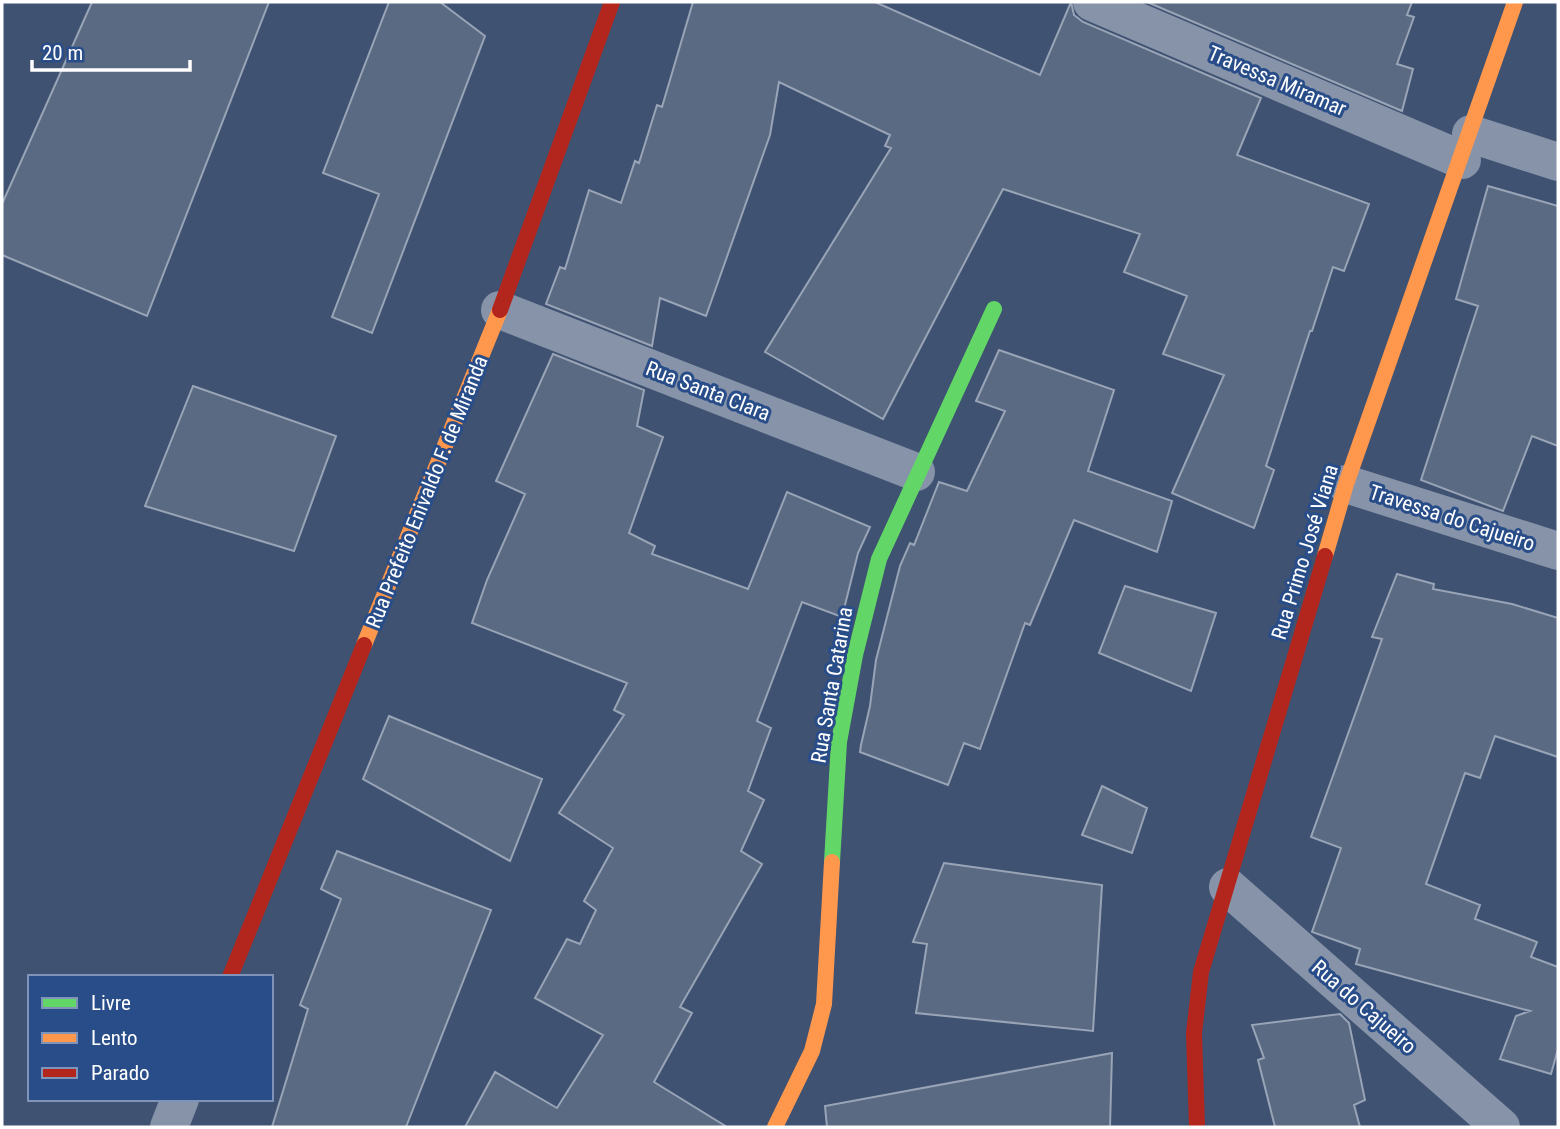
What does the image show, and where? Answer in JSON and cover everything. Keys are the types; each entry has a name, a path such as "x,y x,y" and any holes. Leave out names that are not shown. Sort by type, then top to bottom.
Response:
{"street":[{"name":"Rua Prefeito Enivaldo F. de Miranda","path":"231,975 500,310 611,2"},
{"name":"Travessa Miramar","path":"1092,2 1466,147 1558,162"},
{"name":"Rua Primo José Viana","path":"1197,1127 1194,1067 1196,1002 1208,942 1228,887 1346,484 1515,2"},
{"name":"Rua Santa Catarina","path":"775,1127 812,1051 824,1004 838,756 855,654 879,559 916,472 994,309"},
{"name":"Rua Santa Clara","path":"500,310 916,472"},
{"name":"Travessa do Cajueiro","path":"1346,484 1558,551"},
{"name":"Rua do Cajueiro","path":"1228,887 1501,1127"},
{"path":"169,1127 179,1101"}],"building":[{"path":"92,2 269,2 147,316 2,255 2,204"},
{"path":"389,2 440,2 485,36 372,333 332,317 379,194 323,173"},
{"path":"693,2 875,2 1040,75 1071,2 1074,15 1083,22 1261,98 1237,155 1369,204 1344,271 1333,267 1310,331 1266,466 1274,470 1254,528 1172,493 1224,375 1163,354 1187,296 1124,272 1140,234 1003,189 883,419 765,352 891,148 885,146 890,135 779,82 770,135 706,316 660,298 652,346 546,304 560,267 565,269 589,190 621,203 635,161 639,163 657,105 662,107"},
{"path":"1147,2 1412,2 1407,15 1414,17 1397,64 1413,69 1402,111"},
{"path":"1488,186 1558,206 1558,446 1532,436 1503,511 1421,480 1478,306 1456,299"},
{"path":"999,350 1114,390 1088,471 1172,501 1157,552 1074,520 1030,625 1025,623 980,749 964,743 948,785 860,752 876,660 900,566 910,543 914,545 939,482 967,491 1005,411 976,401"},
{"path":"553,354 644,390 637,426 663,437 629,533 655,546 652,554 748,589 787,492 870,527 858,553 842,617 802,602 757,721 771,728 748,791 764,800 741,851 762,864 680,1007 692,1013 654,1082 727,1127 465,1127 495,1072 557,1108 603,1035 535,998 567,939 580,944 596,910 584,901 613,848 559,813 624,715 614,710 627,683 472,623 487,580 525,494 496,481"},
{"path":"193,386 336,436 294,551 145,506"},
{"path":"1397,574 1434,584 1433,589 1512,604 1558,618 1558,757 1495,736 1480,778 1465,773 1426,884 1480,905 1475,919 1537,942 1531,957 1558,967 1558,1049 1551,1074 1500,1059 1516,1016 1530,1011 1356,964 1360,949 1312,932 1341,848 1311,837 1382,639 1372,637"},
{"path":"1125,586 1216,613 1191,691 1099,653"},
{"path":"389,716 542,779 510,861 363,779"},
{"path":"1102,786 1147,808 1132,853 1082,835"},
{"path":"337,851 491,910 406,1127 272,1127 308,1009 300,1005 341,899 321,889"},
{"path":"944,863 1102,885 1093,1031 916,1013 927,944 913,942"},
{"path":"1340,1014 1349,1023 1365,1100 1354,1105 1360,1127 1275,1127 1258,1060 1264,1058 1252,1025"},
{"path":"1112,1053 1110,1127 827,1127 825,1106"}],"traffic: fast":[{"path":"832,862 839,742 855,655 879,559 994,309"}],"traffic: slow":[{"path":"1325,556 1346,484 1515,2"},
{"path":"364,645 500,310"},
{"path":"775,1127 812,1051 824,1004 832,862"}],"traffic: jam":[{"path":"500,310 612,2"},
{"path":"1197,1127 1194,1033 1201,972 1325,556"},
{"path":"231,975 364,645"}]}
